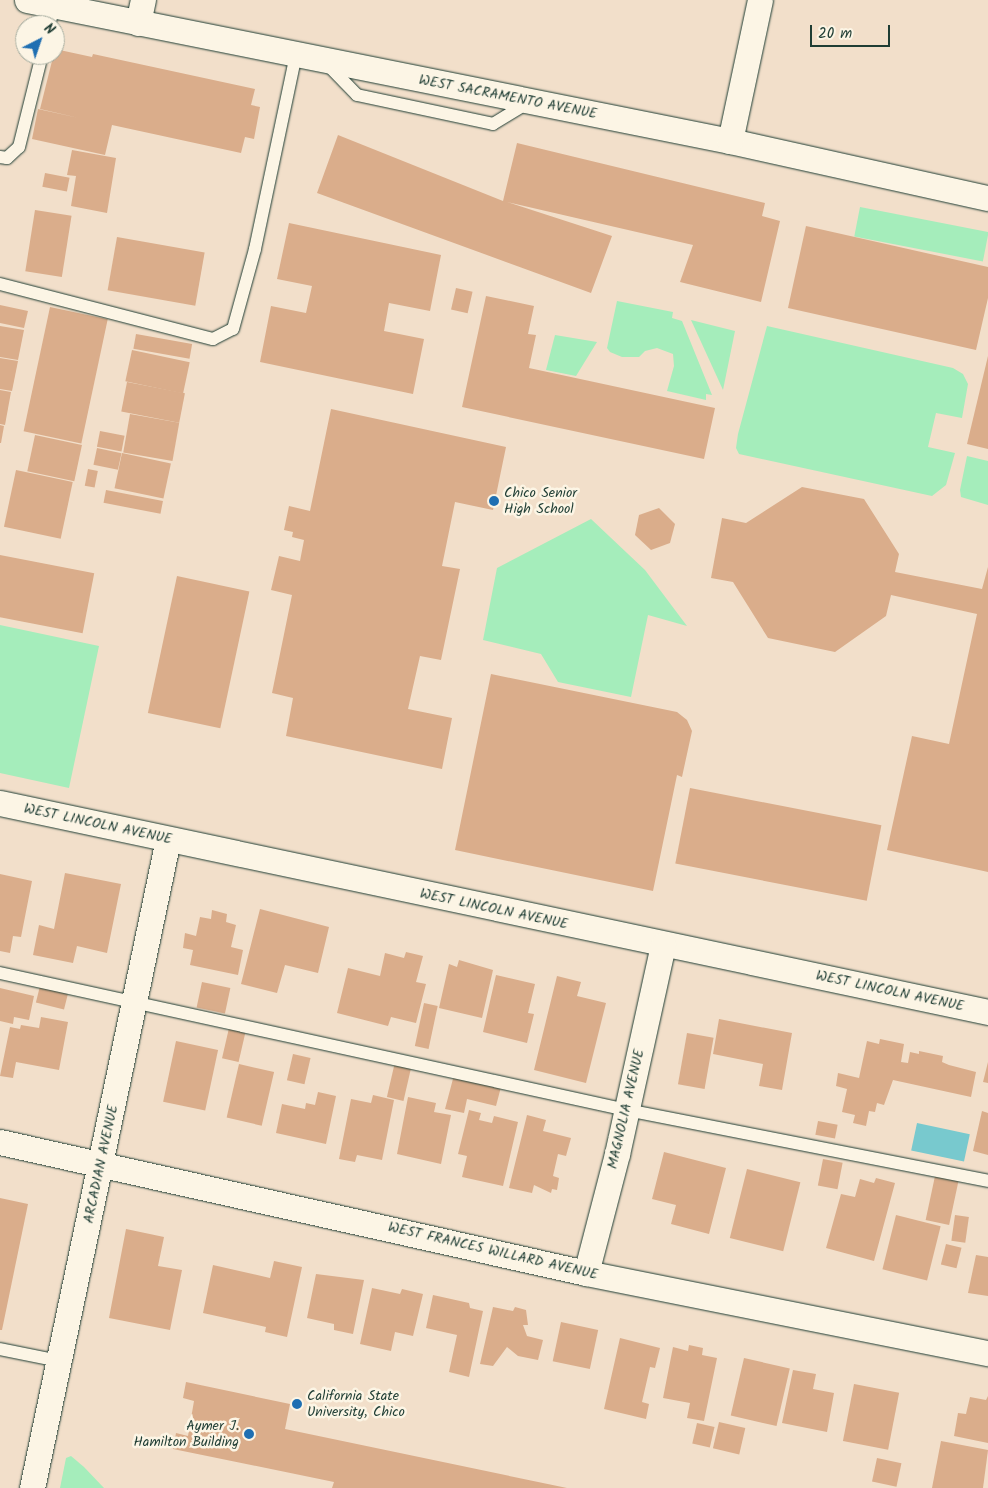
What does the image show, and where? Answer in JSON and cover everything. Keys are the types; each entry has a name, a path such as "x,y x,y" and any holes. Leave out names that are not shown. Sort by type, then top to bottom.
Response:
{"street":[{"name":"WEST SACRAMENTO AVENUE","path":"27,0 51,15 140,12 296,55 730,141 988,198"},
{"path":"730,141 760,0"},
{"name":"WEST LINCOLN AVENUE","path":"0,803 663,945 988,1012"},
{"name":"ARCADIAN AVENUE","path":"32,1488 136,1001 168,839"},
{"name":"MAGNOLIA AVENUE","path":"586,1273 627,1110 663,945"},
{"name":"WEST FRANCES WILLARD AVENUE","path":"0,1142 102,1163 586,1273 988,1352"}],"lane":[{"path":"0,284 213,339 233,329 256,249 296,55"},
{"path":"3,158 19,147 40,65"},
{"path":"0,973 136,1001 627,1110 988,1181"},
{"path":"0,1348 59,1361"}],"green space":[{"path":"860,207 988,232 983,261 854,236"},
{"path":"617,301 673,312 672,318 682,321 712,395 706,394 706,400 667,391 674,366 673,354 657,348 645,351 639,357 622,357 610,352 607,348"},
{"path":"691,320 735,331 723,390"},
{"path":"767,326 953,368 963,374 968,384 962,418 936,413 928,447 955,453 946,485 932,496 739,454 736,448 738,434"},
{"path":"555,335 597,342 576,376 546,370"},
{"path":"967,456 988,461 988,505 961,497 960,490"},
{"path":"591,519 645,570 687,626 648,615 631,697 558,682 541,654 483,640 497,568"},
{"path":"0,625 99,646 69,788 0,773"},
{"path":"71,1456 104,1488 60,1488 66,1458"}],"water":[{"path":"917,1123 970,1134 964,1162 911,1150"}],"building":[{"path":"65,51 92,57 93,54 255,89 251,105 260,107 254,139 245,137 241,153 112,125 105,155 32,139 38,109 79,118 40,109 51,65 65,65"},
{"path":"338,135 503,201 517,143 765,203 762,216 780,221 761,302 680,282 693,245 507,202 612,236 591,293 317,193"},
{"path":"72,150 116,158 107,213 71,206 76,176 67,175"},
{"path":"45,173 70,178 67,192 42,187"},
{"path":"35,210 72,216 62,277 25,271"},
{"path":"289,223 441,255 430,311 389,303 384,331 424,339 413,394 260,362 271,306 306,313 312,286 277,279"},
{"path":"806,226 988,267 988,298 976,350 788,308"},
{"path":"117,237 205,252 195,306 108,290"},
{"path":"456,288 473,292 468,313 451,309"},
{"path":"486,296 534,306 528,334 536,335 529,368 715,408 704,459 462,407"},
{"path":"0,305 28,311 24,328 0,323"},
{"path":"50,307 108,319 81,443 24,431"},
{"path":"0,326 24,330 18,360 0,357"},
{"path":"136,334 192,344 190,359 133,349"},
{"path":"132,350 190,362 183,394 125,381"},
{"path":"988,356 988,449 967,444"},
{"path":"0,358 18,361 12,391 0,389"},
{"path":"127,382 185,393 179,423 121,411"},
{"path":"0,390 11,392 5,425 0,424"},
{"path":"331,409 506,447 493,510 455,502 442,566 460,569 441,660 420,656 408,709 452,718 442,769 286,736 293,698 272,693 292,595 271,590 279,556 300,561 304,540 292,537 293,532 284,530 289,506 310,511"},
{"path":"130,414 179,423 172,461 123,452"},
{"path":"0,425 4,426 1,443 0,443"},
{"path":"100,431 125,436 121,451 97,447"},
{"path":"35,435 82,445 74,481 27,471"},
{"path":"97,448 121,453 118,470 93,465"},
{"path":"122,453 171,463 163,499 115,488"},
{"path":"88,469 98,471 95,488 85,486"},
{"path":"16,470 73,482 61,539 4,527"},
{"path":"802,487 864,499 899,554 895,572 982,589 988,567 988,872 887,850 912,736 949,744 977,614 891,595 886,616 835,652 768,638 733,582 711,578 722,518 746,523"},
{"path":"106,490 163,501 160,514 104,503"},
{"path":"659,508 675,524 670,543 651,550 635,535 639,515"},
{"path":"0,555 94,573 83,633 0,617"},
{"path":"177,576 249,591 220,728 148,713"},
{"path":"491,674 677,712 687,720 692,731 682,777 677,775 653,891 455,850"},
{"path":"690,788 881,825 867,901 675,864"},
{"path":"65,873 121,884 107,953 77,946 73,963 33,955 39,925 54,929"},
{"path":"0,874 32,881 21,937 13,936 10,953 0,951"},
{"path":"260,909 329,927 318,973 285,965 277,993 241,984"},
{"path":"212,910 227,914 226,922 236,925 231,947 243,950 238,975 190,965 193,950 183,948 185,933 196,936 200,917 211,919"},
{"path":"406,952 423,956 416,982 426,984 416,1023 391,1017 388,1026 337,1013 348,968 380,976 385,953 404,958"},
{"path":"459,960 493,970 482,1018 439,1008 449,964 457,967"},
{"path":"496,975 535,984 528,1013 534,1014 527,1043 483,1032"},
{"path":"557,976 581,982 577,996 606,1003 586,1083 534,1070"},
{"path":"202,982 230,988 225,1013 197,1007"},
{"path":"40,986 68,993 64,1010 36,1002"},
{"path":"0,988 34,996 29,1020 14,1017 13,1024 0,1021"},
{"path":"424,1003 438,1006 429,1049 415,1046"},
{"path":"41,1017 68,1022 59,1070 16,1062 13,1078 0,1076 10,1027 20,1029 21,1025 39,1028"},
{"path":"719,1019 792,1033 782,1090 759,1086 763,1064 713,1054"},
{"path":"229,1028 246,1032 239,1062 222,1058"},
{"path":"687,1033 714,1038 705,1089 678,1084"},
{"path":"880,1039 904,1044 901,1062 908,1063 910,1052 919,1054 919,1051 943,1056 942,1062 976,1072 971,1097 893,1080 884,1105 877,1103 875,1112 869,1111 866,1126 853,1123 855,1115 842,1112 847,1089 836,1086 838,1073 859,1078 867,1041 879,1044"},
{"path":"176,1041 218,1050 205,1111 163,1102"},
{"path":"293,1054 311,1058 304,1084 287,1080"},
{"path":"395,1062 412,1066 403,1101 387,1097"},
{"path":"988,1062 988,1083 983,1082"},
{"path":"239,1064 274,1072 262,1126 227,1118"},
{"path":"454,1075 501,1087 496,1106 467,1099 464,1113 445,1109"},
{"path":"318,1092 336,1096 326,1144 276,1133 282,1104 305,1109 306,1103 315,1105"},
{"path":"373,1095 394,1100 382,1160 357,1155 355,1162 339,1159 351,1099 371,1103"},
{"path":"408,1097 436,1103 434,1112 451,1115 441,1164 397,1154"},
{"path":"469,1110 481,1113 479,1120 492,1123 494,1116 518,1122 503,1186 462,1177 467,1156 458,1154"},
{"path":"982,1111 988,1113 988,1155 973,1151"},
{"path":"527,1115 546,1120 543,1131 571,1138 566,1156 558,1154 553,1176 559,1178 557,1190 552,1189 551,1193 534,1185 532,1193 509,1188"},
{"path":"818,1121 838,1125 835,1139 815,1135"},
{"path":"664,1152 726,1168 709,1234 671,1224 676,1205 652,1199"},
{"path":"823,1159 843,1163 837,1189 818,1186"},
{"path":"747,1169 800,1182 783,1251 730,1238"},
{"path":"935,1176 958,1181 949,1225 926,1220"},
{"path":"876,1178 895,1183 874,1261 826,1248 841,1194 855,1197 860,1179 874,1183"},
{"path":"0,1198 28,1204 2,1330 0,1330"},
{"path":"896,1215 941,1226 927,1280 882,1269"},
{"path":"955,1215 969,1217 965,1243 951,1241"},
{"path":"126,1229 164,1237 158,1266 182,1270 170,1330 109,1318"},
{"path":"946,1244 962,1248 956,1268 941,1264"},
{"path":"976,1255 988,1257 988,1296 968,1293"},
{"path":"274,1261 302,1267 287,1337 265,1332 266,1327 203,1313 213,1265 270,1278"},
{"path":"316,1274 364,1280 353,1334 334,1330 334,1324 307,1318"},
{"path":"372,1288 400,1294 402,1289 423,1294 413,1336 395,1332 391,1351 360,1344"},
{"path":"433,1295 469,1303 470,1308 483,1311 469,1377 449,1372 457,1335 426,1328"},
{"path":"493,1307 513,1311 515,1307 526,1310 528,1325 523,1325 527,1336 543,1340 538,1360 518,1356 507,1347 493,1366 480,1364"},
{"path":"561,1322 598,1330 590,1369 553,1361"},
{"path":"620,1338 660,1348 655,1368 650,1367 642,1402 649,1404 646,1419 604,1409"},
{"path":"689,1345 703,1348 702,1355 717,1358 704,1421 687,1418 690,1403 663,1398 673,1347 688,1351"},
{"path":"744,1358 790,1369 777,1426 731,1415"},
{"path":"793,1370 816,1374 813,1389 834,1393 827,1432 782,1423"},
{"name":"Aymer J. Hamilton Building","path":"186,1382 290,1404 285,1429 567,1488 332,1488 334,1482 173,1449 176,1433 188,1436 194,1401 183,1398"},
{"path":"854,1384 899,1393 888,1450 843,1441"},
{"path":"988,1396 988,1443 954,1436 958,1413 966,1414 970,1397 986,1400"},
{"path":"719,1422 745,1428 739,1454 713,1448"},
{"path":"697,1423 715,1427 710,1448 692,1443"},
{"path":"941,1441 988,1450 983,1488 932,1488"},
{"path":"877,1458 901,1463 896,1487 872,1481"}],"place":[{"name":"Chico Senior High School","path":"494,501"},
{"name":"California State University, Chico","path":"297,1404"},
{"name":"Aymer J. Hamilton Building","path":"249,1434"}]}
